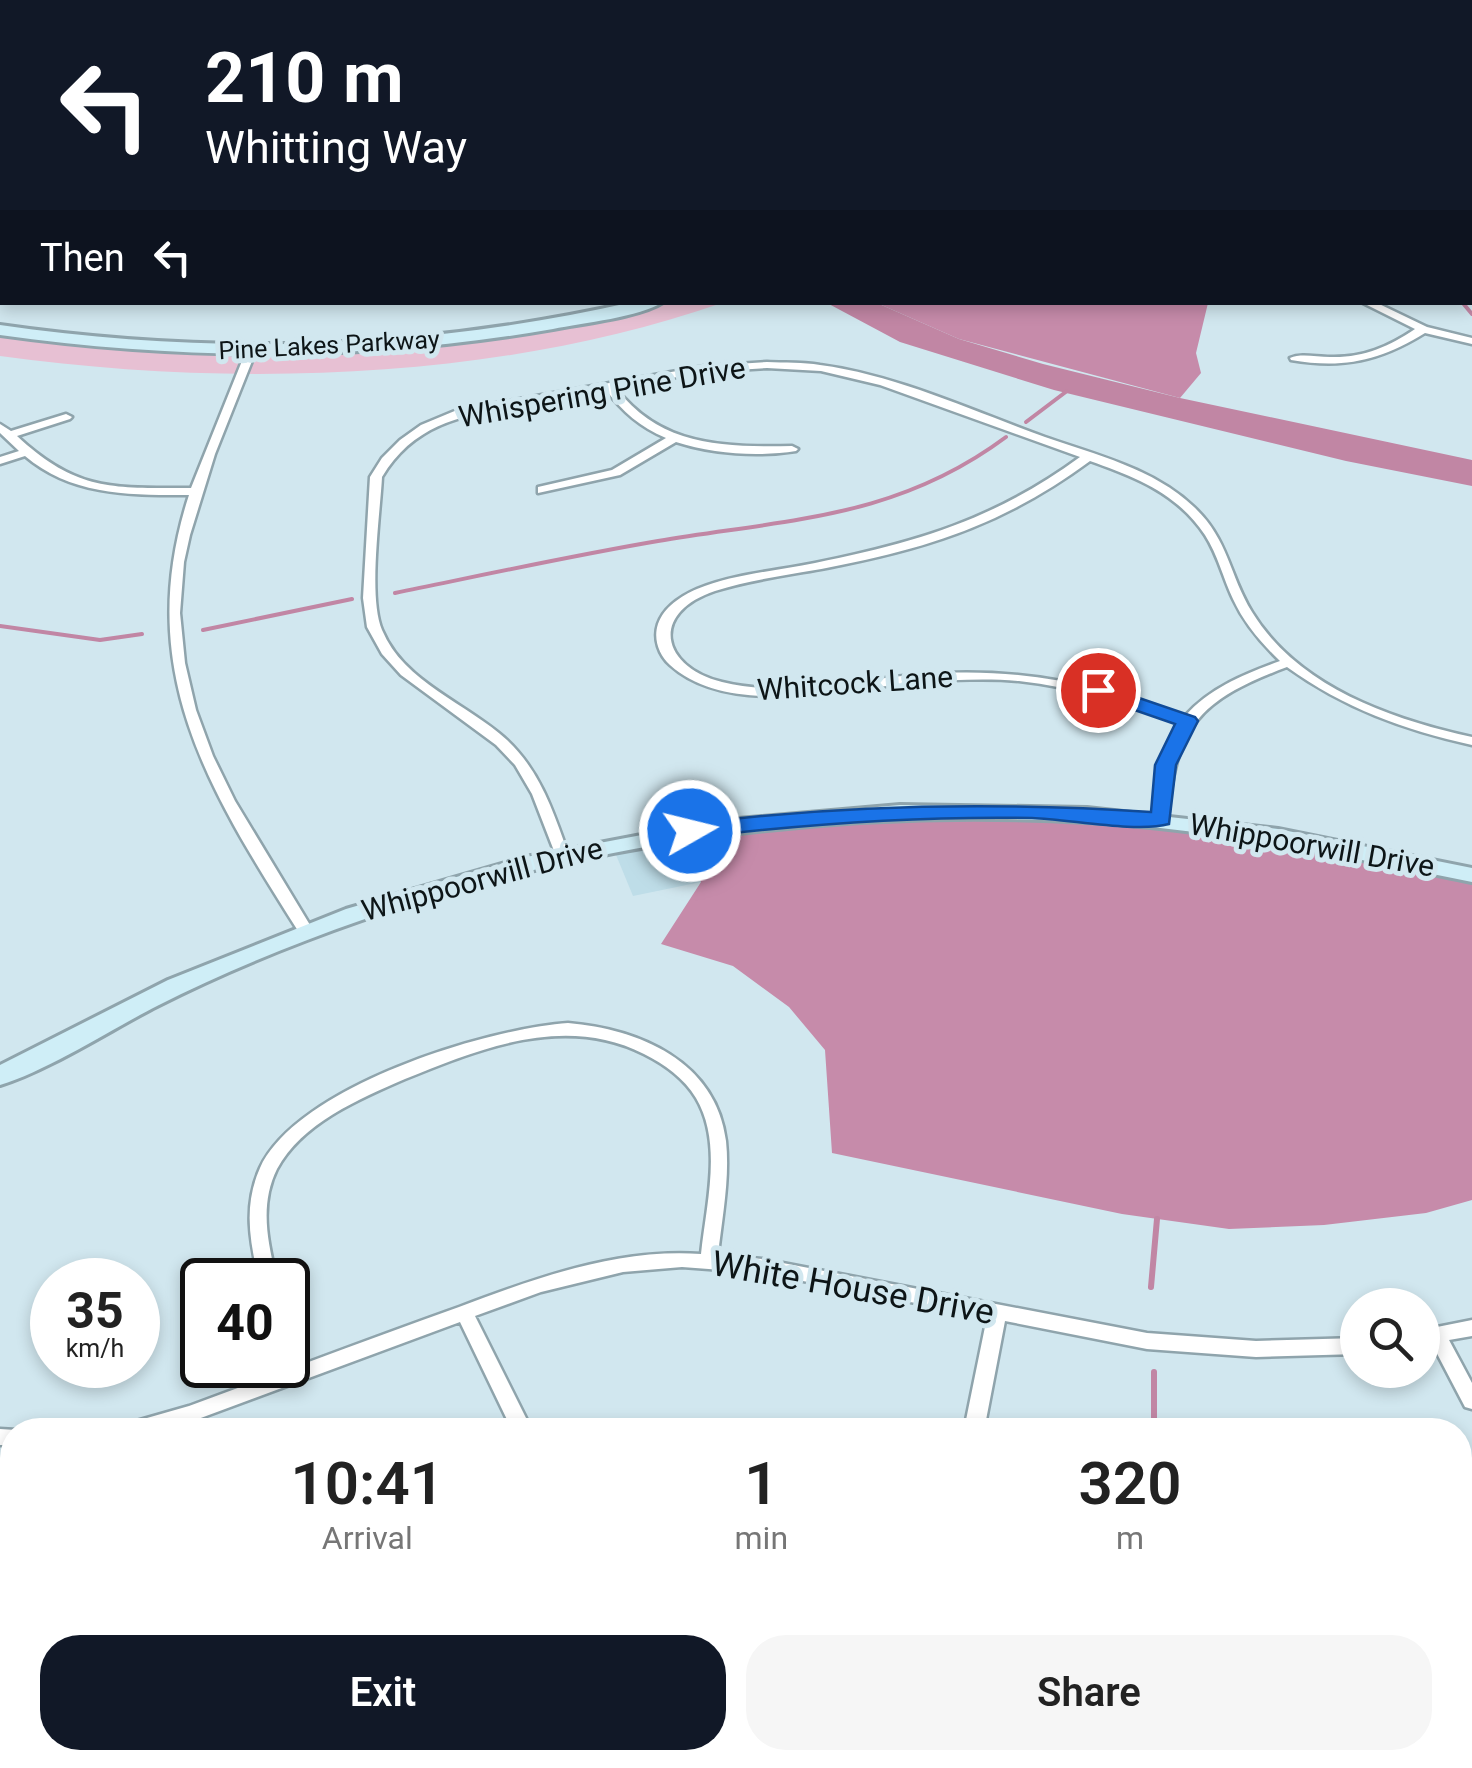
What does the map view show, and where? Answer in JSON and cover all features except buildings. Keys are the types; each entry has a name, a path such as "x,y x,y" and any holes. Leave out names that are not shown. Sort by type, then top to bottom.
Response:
{"street":[{"name":"Pine Lakes Parkway","path":"0,330 109,345 251,351 384,346 477,336 640,305"},
{"path":"1372,305 1423,329 1472,341"},
{"path":"1294,358 1345,362 1370,359 1393,350 1423,329"},
{"path":"251,351 198,492 176,576 175,626 184,694 200,745 220,790 305,930"},
{"name":"Whispering Pine Drive","path":"561,853 522,764 489,731 406,672 377,637 369,608 372,498 386,460 404,442 438,421 475,408 728,366 820,368 883,382 1145,478 1194,512 1218,545 1246,613 1289,662 1370,709 1472,742"},
{"path":"608,385 633,416 674,438 736,449 792,448"},
{"path":"5,431 66,417"},
{"path":"5,431 26,452 57,473 96,486 198,492"},
{"path":"542,490 616,473 674,438"},
{"path":"0,461 26,452"},
{"name":"Whitcock Lane","path":"1090,455 1019,506 948,536 695,594 667,620 664,645 675,663 688,673 727,688 772,690 952,676 1013,677 1098,690 1187,721"},
{"path":"1161,819 1165,765 1187,721 1223,690 1289,662"},
{"name":"Whippoorwill Drive","path":"0,1076 151,996 305,930 451,882 561,853 718,827 862,813 1006,810 1161,819 1303,839 1472,875"},
{"path":"262,1258 256,1238 256,1204 267,1173 300,1129 330,1105 492,1040 554,1028 597,1030 640,1043 674,1064 698,1088 712,1116 718,1144 709,1260"},
{"name":"White House Drive","path":"310,1369 574,1275 650,1262 709,1260 762,1266 1110,1336 1256,1350 1340,1347"},
{"path":"466,1314 516,1418"},
{"path":"976,1418 997,1314"},
{"path":"1440,1335 1472,1328"},
{"path":"1440,1352 1472,1401"},
{"name":"White House Drive","path":"176,1418 260,1388"}],"shaded area":[{"path":"661,305 715,305 636,329 547,349 364,371 180,372 0,356 0,334 168,352 337,351 421,345"},
{"path":"831,305 882,305 959,339 1043,364 1180,398 1472,460 1472,486 1346,461 1054,390 900,342"},
{"path":"882,305 1208,305 1196,353 1201,373 1180,398 959,339"},
{"path":"1019,817 1175,828 1262,839 1472,882 1472,1200 1426,1213 1324,1225 1229,1229 1122,1214 832,1153 825,1050 789,1007 733,966 661,944 701,882 683,838 870,819"},
{"path":"683,838 701,882 633,896 614,850"}],"waterway":[{"path":"1464,305 1472,314"},
{"path":"1026,422 1067,391"},
{"path":"395,593 625,547 840,512 924,485 1006,437"},
{"path":"203,630 352,599"},
{"path":"0,626 100,640 142,634"},
{"path":"1151,1287 1157,1219"},
{"path":"1154,1372 1154,1418"}],"route":[{"path":"690,831 862,813 993,810 1161,819 1165,765 1187,721 1098,690"}]}
